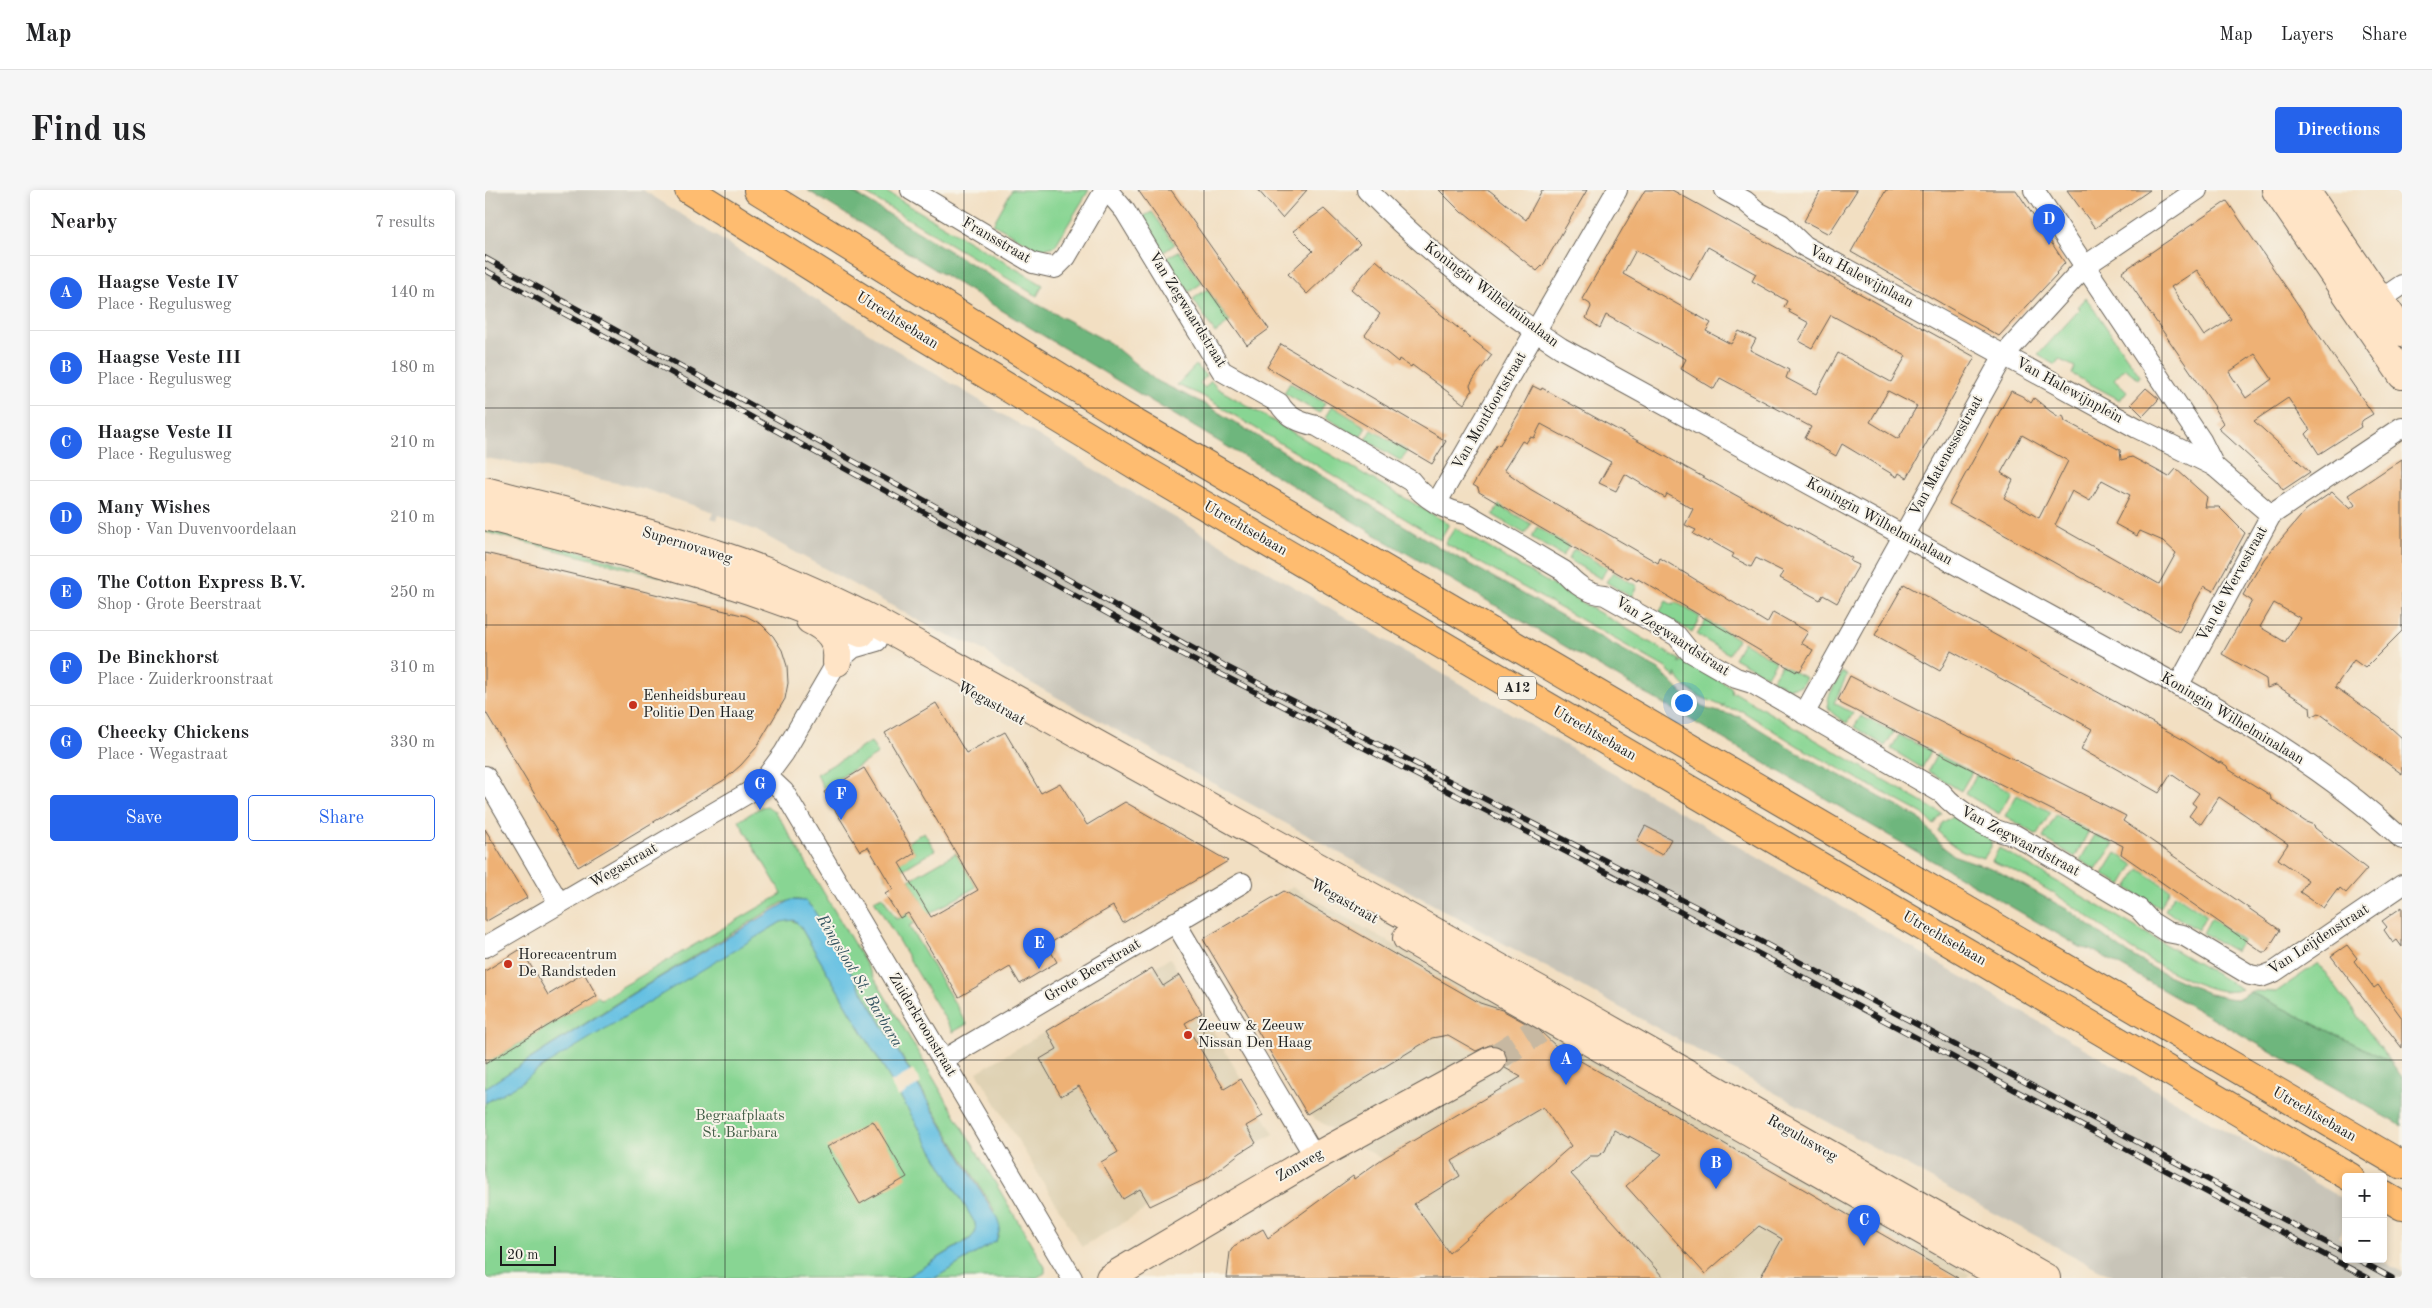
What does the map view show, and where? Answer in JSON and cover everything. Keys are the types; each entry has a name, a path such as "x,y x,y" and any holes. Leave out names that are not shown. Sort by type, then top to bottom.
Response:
{"highway":[{"name":"Utrechtsebaan","path":"689,190 890,316 1131,462 2343,1173"},
{"name":"Utrechtsebaan","path":"757,190 1121,415 2402,1165"},
{"path":"2387,1197 2402,1206"}],"main road":[{"path":"2275,190 2402,375"},
{"path":"2305,190 2391,293 2402,332"},
{"name":"Supernovaweg","path":"485,491 668,539 725,557 801,587 879,632"},
{"name":"Supernovaweg","path":"485,516 654,559 800,608 879,632"},
{"path":"800,608 806,618 833,636 838,651 837,662"},
{"name":"Wegastraat","path":"879,632 1275,863 1549,1017"},
{"name":"Regulusweg","path":"1549,1017 2005,1278"},
{"name":"Regulusweg","path":"1549,1017 2046,1278"},
{"name":"Zonweg","path":"1110,1278 1315,1157 1492,1060"}],"street":[{"name":"Fransstraat","path":"911,190 1033,263 1055,268 1066,257 1106,190"},
{"name":"Van Zegwaardstraat","path":"1106,190 1125,211 1223,371 1279,403 1284,412 1302,423 1317,426 1411,480 1419,492 1455,513 1467,514 1564,571 1574,583 1592,594 1605,595 1677,636 1689,651 1736,678 1752,683 1942,793 1952,805 2003,834 2015,836 2139,910 2151,922 2167,932 2183,934 2250,975 2261,977"},
{"name":"Koningin Wilhelminalaan","path":"1367,190 1431,252 1535,331 1561,348 2178,686 2318,770 2402,839"},
{"name":"Van Montfoortstraat","path":"1437,502 1617,190"},
{"name":"Van Halewijnlaan","path":"1725,190 1745,201 1758,212 1781,224 1804,246 2004,355"},
{"path":"2034,190 2085,266 2197,190"},
{"name":"Van Halewijnplein","path":"2214,466 2201,440 2085,266 2004,355 2175,448 2214,466 2271,515"},
{"name":"Van Matenessestraat","path":"1804,714 2004,355"},
{"name":"Van de Wervestraat","path":"2178,686 2271,515 2402,427"},
{"name":"Wegastraat","path":"485,947 745,796 767,776 784,753 837,662 853,648 879,632"},
{"path":"485,776 559,903"},
{"name":"Zuiderkroonstraat","path":"767,776 784,792 1072,1278"},
{"name":"Grote Beerstraat","path":"943,1060 1242,883"},
{"name":"Van Leijdenstraat","path":"2261,977 2274,972 2402,885"},
{"path":"1175,922 1315,1157"}],"shaded area":[{"path":"485,190 643,190 891,347 1150,503 2342,1199 2342,1230 2338,1237 2342,1240 2342,1263 2385,1263 2402,1272 2402,1278 2115,1278 1993,1213 1000,666 988,653 976,646 941,633 757,531 719,515 717,520 711,518 713,512 645,489 546,468 485,458"},
{"path":"1292,887 1970,1274 1966,1278 1467,1278 1382,1159 1307,1114 1203,939"},
{"path":"1170,958 1274,1134 1240,1153 1206,1179 1168,1196 1082,1247 977,1072"}],"green space":[{"path":"807,190 849,190 1035,303 1110,343 1155,380 1203,403 1439,547 1659,670 1683,694 1707,709 1740,717 1798,753 1919,818 1943,847 1955,856 1994,869 2070,911 2121,949 2158,971 2210,994 2227,998 2237,999 2250,992 2391,1062 2402,1077 2402,1126 2096,952 2080,947 1600,667 1123,384"},
{"path":"860,190 883,190 1043,285 1037,296"},
{"path":"1012,190 1089,190 1055,246 1039,250 993,224"},
{"path":"1152,212 1175,244 1164,252 1142,217"},
{"path":"1179,251 1202,283 1189,292 1167,257"},
{"path":"1207,289 1230,322 1215,333 1193,299"},
{"path":"2086,298 2140,376 2138,379 2125,368 2114,379 2127,391 2120,400 2072,374 2075,367 2059,359 2055,365 2038,355 2080,309 2078,307"},
{"path":"1196,365 1206,376 1200,383 1205,388 1211,381 1217,388 1449,524 1440,540 1201,395 1177,385"},
{"path":"1290,383 1325,403 1319,413 1284,393"},
{"path":"1332,406 1366,427 1360,438 1325,417"},
{"path":"1372,430 1407,451 1401,461 1366,440"},
{"path":"1499,505 1531,524 1525,534 1493,515"},
{"path":"485,523 682,582 485,532"},
{"path":"1537,527 1569,546 1563,556 1531,537"},
{"path":"1455,528 1680,660 1679,663 1684,660 1731,687 1732,694 1734,692 1942,814 1934,825 1923,814 1798,746 1742,711 1722,707 1725,704 1722,706 1695,694 1683,685 1676,673 1676,679 1666,668 1445,543"},
{"path":"1574,549 1607,568 1601,579 1568,559"},
{"path":"1613,572 1637,586 1631,597 1606,582"},
{"path":"1666,601 1673,605 1676,602 1700,617 1692,632 1659,613"},
{"path":"1706,620 1738,639 1729,654 1697,635"},
{"path":"1743,642 1776,661 1767,676 1734,658"},
{"path":"1781,665 1806,678 1801,686 1788,688 1772,680"},
{"path":"1842,672 1847,675 1834,703 1853,713 1847,723 1831,712 1828,707 1829,696"},
{"path":"1861,716 1894,732 1885,746 1854,727"},
{"path":"1899,735 1931,751 1922,768 1891,749"},
{"path":"871,742 878,754 823,788 817,774"},
{"path":"1937,754 1972,772 1961,791 1928,771"},
{"path":"1976,775 2011,792 1999,814 1966,794"},
{"path":"2017,795 2051,812 2037,835 2005,816"},
{"path":"767,806 774,811 782,822 1045,1267 1045,1273 1036,1278 935,1278 996,1241 999,1233 994,1210 813,909 803,901 795,900 782,903 626,997 485,1088 485,1064 597,996 601,999 782,894 739,821 761,807"},
{"path":"2056,815 2089,831 2075,857 2043,838"},
{"path":"1953,816 1991,839 1991,847 1984,858 1958,849 1938,831 1942,823"},
{"path":"924,832 935,850 887,879 883,872 915,853 908,842"},
{"path":"2095,835 2114,844 2096,870 2080,860"},
{"path":"1999,848 2242,989 2231,991 2216,990 2182,977 2148,959 2060,898 2027,878 1992,861"},
{"path":"956,853 976,887 909,926 967,1024 953,1032 874,900 882,896 896,919 900,918 923,904 909,880"},
{"path":"2116,853 2134,865 2122,885 2103,874"},
{"path":"2139,869 2170,890 2160,908 2127,888"},
{"path":"2175,894 2206,915 2198,930 2165,910"},
{"path":"2211,918 2242,940 2236,952 2203,933"},
{"name":"Begraafplaats St. Barbara","path":"788,919 798,923 975,1223 974,1236 905,1278 485,1278 485,1103 578,1044"},
{"path":"2318,963 2391,1062 2250,992 2276,992"}],"water":[{"path":"791,900 805,901 813,909 997,1218 1000,1228 996,1241 935,1278 905,1278 970,1239 976,1232 975,1223 800,926 794,920 781,922 539,1069 519,1084 485,1103 485,1088 637,991"}],"pier":[{"path":"913,1070 921,1083 898,1097 890,1083"}],"building":[{"path":"1138,190 1171,190 1269,329 1247,345"},
{"path":"1258,190 1307,190 1282,218"},
{"path":"1439,190 1489,190 1526,220 1542,190 1587,190 1544,264 1537,271 1465,213 1462,213"},
{"path":"1645,190 1672,190 1975,357 1907,478 1899,473 1897,477 1842,444 1836,456 1805,438 1811,427 1720,378 1714,389 1681,369 1686,359 1606,315 1600,328 1586,318 1591,307 1590,304 1582,299","holes":["1708,247 1756,274 1752,281 1787,301 1784,307 1790,310 1789,312 1809,323 1799,341 1812,348 1831,315 1906,356 1891,382 1838,353 1816,394 1786,378 1789,370 1750,350 1756,339 1739,331 1731,344 1706,331 1711,323 1623,274 1636,250 1690,280","1888,391 1917,406 1898,439 1870,422"]},
{"path":"1821,190 1857,190 1829,234 1804,221"},
{"path":"1886,190 2016,190 2065,263 1999,336 1851,252"},
{"path":"2067,190 2150,190 2095,228"},
{"path":"2227,201 2373,414 2363,420 2360,424 2361,427 2319,454 2306,434 2310,430 2288,398 2254,421 2310,472 2283,490 2278,483 2218,428 2223,423 2215,407 2122,272","holes":["2197,270 2231,319 2204,336 2171,287","2255,354 2272,379 2246,398 2229,372"]},
{"path":"1324,209 1360,244 1307,294 1288,274 1313,251 1293,231"},
{"path":"1376,260 1409,289 1492,355 1470,385 1472,391 1464,404 1412,365 1411,367 1399,359 1398,362 1365,335 1380,314 1351,289"},
{"path":"1281,344 1446,441 1432,464 1267,367"},
{"path":"1533,386 1541,390 1542,388 1789,523 1852,558 1850,561 1859,565 1837,603 1823,595 1820,600 1780,578 1784,572 1756,558 1751,567 1732,557 1734,554 1709,540 1708,542 1693,534 1696,530 1685,525 1693,509 1667,494 1665,498 1625,474 1616,491 1599,483 1611,462 1541,424 1534,438 1530,437 1526,443 1522,441 1504,470 1530,489 1658,563 1660,558 1767,623 1773,612 1808,632 1801,643 1813,650 1800,671 1797,670 1796,672 1638,579 1637,581 1631,577 1628,579 1479,492 1478,488 1473,485 1497,444 1499,446 1518,415"},
{"path":"2146,388 2159,399 2143,416 2131,404"},
{"path":"2011,391 2031,403 2034,398 2059,417 2063,415 2065,421 2120,450 2121,460 2132,457 2169,477 2176,469 2207,497 2205,507 2219,507 2245,533 2213,591 2204,586 2179,632 1949,504","holes":["2022,435 2068,461 2039,518 2004,498 2013,480 2001,473","2102,480 2130,495 2115,524 2137,536 2140,531 2163,541 2176,553 2159,584 2055,525 2072,491 2090,501"]},
{"path":"2402,459 2402,631 2365,668 2354,660 2335,687 2380,718 2402,738 2402,774 2319,713 2311,717 2310,707 2276,685 2267,688 2266,679 2222,654 2252,601 2243,595 2264,559 2306,510 2332,492 2350,509 2355,505 2348,495","holes":["2274,603 2300,618 2285,642 2260,627"]},
{"name":"Eenheidsbureau Politie Den Haag","path":"485,553 746,616 761,624 773,636 782,650 787,666 788,683 785,699 756,748 724,780 578,867 485,711"},
{"path":"1904,584 2180,738 2219,763 2221,762 2228,769 2270,795 2271,799 2306,822 2314,825 2315,828 2367,869 2346,893 2340,888 2338,891 2337,889 2323,908 2300,892 2308,880 2278,859 2288,844 2219,797 2201,824 2189,816 2196,806 2192,803 2199,793 2171,774 2159,793 2081,749 2092,729 1951,651 1940,671 1875,635"},
{"path":"1850,676 2126,816 2123,821 2280,930 2266,952 2262,952 2121,854 2123,846 1840,703 1841,701 1838,700"},
{"path":"936,703 966,753 1005,732 1041,793 1060,783 1087,825 1125,802 1228,861 1123,923 1113,906 1080,925 1047,945 1057,962 1020,984 1010,967 959,997 908,913 900,918 885,894 893,889 868,847 860,851 824,792 864,768 915,853 899,863 931,917 978,890 885,733"},
{"path":"1645,826 1671,839 1662,855 1637,841"},
{"path":"485,829 527,898 485,922"},
{"path":"1284,891 1480,1003 1502,1010 1540,1031 1558,1048 1958,1278 1760,1278 1782,1239 1759,1226 1705,1274 1626,1186 1662,1154 1614,1130 1605,1151 1598,1156 1590,1156 1571,1174 1664,1278 1227,1278 1230,1252 1234,1246 1263,1229 1268,1238 1353,1176 1354,1179 1382,1159 1521,1077 1505,1068 1508,1061 1506,1053 1500,1046 1492,1044 1476,1051 1448,1035 1432,1038 1307,1114 1203,939","holes":["1543,1107 1571,1146 1449,1253 1414,1204 1460,1176 1452,1161"]},
{"path":"2402,907 2402,947 2397,940 2393,943 2384,930 2387,927 2382,921"},
{"path":"2347,945 2357,958 2354,961 2374,988 2378,985 2402,1018 2402,1048 2331,956"},
{"path":"521,949 548,995 584,973 597,996 485,1064 485,971"},
{"path":"1152,968 1163,986 1180,975 1202,1013 1185,1023 1224,1089 1241,1079 1263,1116 1246,1126 1256,1143 1206,1179 1150,1206 1140,1189 1123,1199 1101,1162 1118,1152 1079,1086 1061,1096 1040,1059 1057,1049 1047,1031"},
{"path":"873,1121 907,1177 860,1204 827,1147"}],"tunnel":[{"path":"1492,1060 1539,1030"}],"railway":[{"path":"485,258 1227,667 1700,909 2342,1251"},
{"path":"485,270 1172,649 1611,875 2368,1278"},
{"path":"2364,1263 2392,1278"}],"place":[{"name":"Many Wishes","path":"2049,245"},
{"name":"Eenheidsbureau Politie Den Haag","path":"633,705"},
{"name":"Cheecky Chickens","path":"760,810"},
{"name":"De Binckhorst","path":"841,820"},
{"name":"Horecacentrum De Randsteden","path":"508,964"},
{"name":"The Cotton Express B.V.","path":"1039,969"},
{"name":"Zeeuw & Zeeuw Nissan Den Haag","path":"1188,1035"},
{"name":"Haagse Veste IV","path":"1566,1085"},
{"name":"Haagse Veste III","path":"1716,1189"},
{"name":"Haagse Veste II","path":"1864,1246"}],"water label":[{"name":"Ringsloot St. Barbara","path":"859,981"}]}
